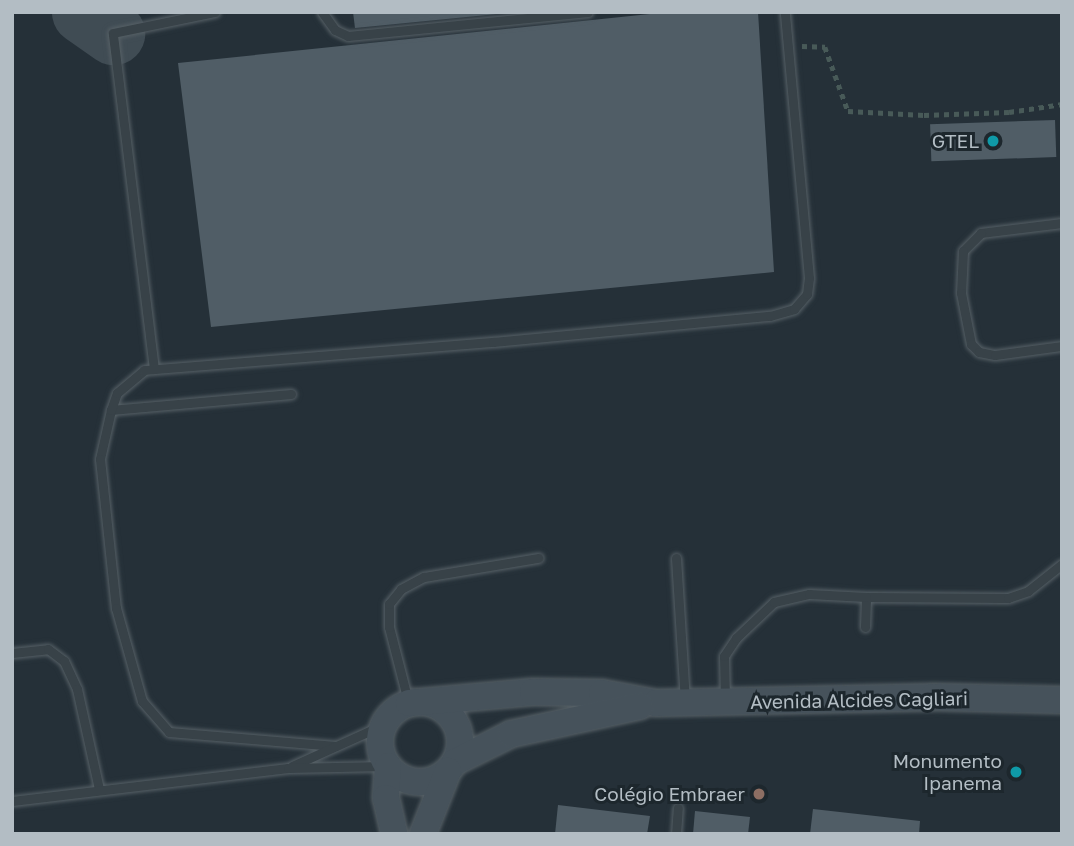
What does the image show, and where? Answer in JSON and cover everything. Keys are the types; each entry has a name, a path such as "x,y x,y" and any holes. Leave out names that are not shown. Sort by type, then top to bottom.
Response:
{"main road":[{"name":"Avenida Alcides Cagliari","path":"409,703 533,692 603,693 656,703 1062,700"},
{"path":"394,834 386,798 388,766 380,746 383,725 409,703 433,703 452,717 460,740 423,834"},
{"name":"Avenida Alcides Cagliari","path":"452,766 511,734 656,703"},
{"path":"388,766 417,782 452,766"}],"lane":[{"path":"153,369 113,33 215,12"},
{"path":"322,12 335,30 348,36 588,12"},
{"path":"335,746 169,732 142,701 116,608 100,459 117,393 134,375 153,369 507,341 770,316 794,309 807,294 809,278 785,12"},
{"path":"1062,223 981,233 969,241 963,251 961,293 971,344 979,352 995,355 1062,346"},
{"path":"111,410 291,394"},
{"path":"409,703 389,627 389,604 401,589 424,577 538,558"},
{"path":"676,558 685,703"},
{"path":"725,701 724,656 736,638 774,602 810,594 1008,598 1028,592 1062,564"},
{"path":"865,627 866,597"},
{"path":"12,653 48,649 64,661 77,689 99,789"},
{"path":"288,768 383,725"},
{"path":"12,801 288,768 388,766"},
{"path":"676,834 678,808"}],"path":[{"path":"789,47 825,47 848,111 924,115 1009,112 1062,104"}],"building":[{"path":"353,12 497,12 497,14 355,28"},
{"path":"669,12 758,12 774,272 211,327 178,63"},
{"name":"GTEL","path":"1055,120 1056,157 931,161 930,124"},
{"path":"558,805 650,816 647,834 555,834"},
{"path":"813,809 920,821 919,834 810,834"},
{"path":"695,811 750,817 748,834 693,834"}],"taxiway":[{"path":"83,12 113,33"}],"place":[{"name":"GTEL","path":"993,141"},
{"name":"Monumento Ipanema","path":"1016,772"},
{"name":"Colégio Embraer","path":"759,794"}]}
